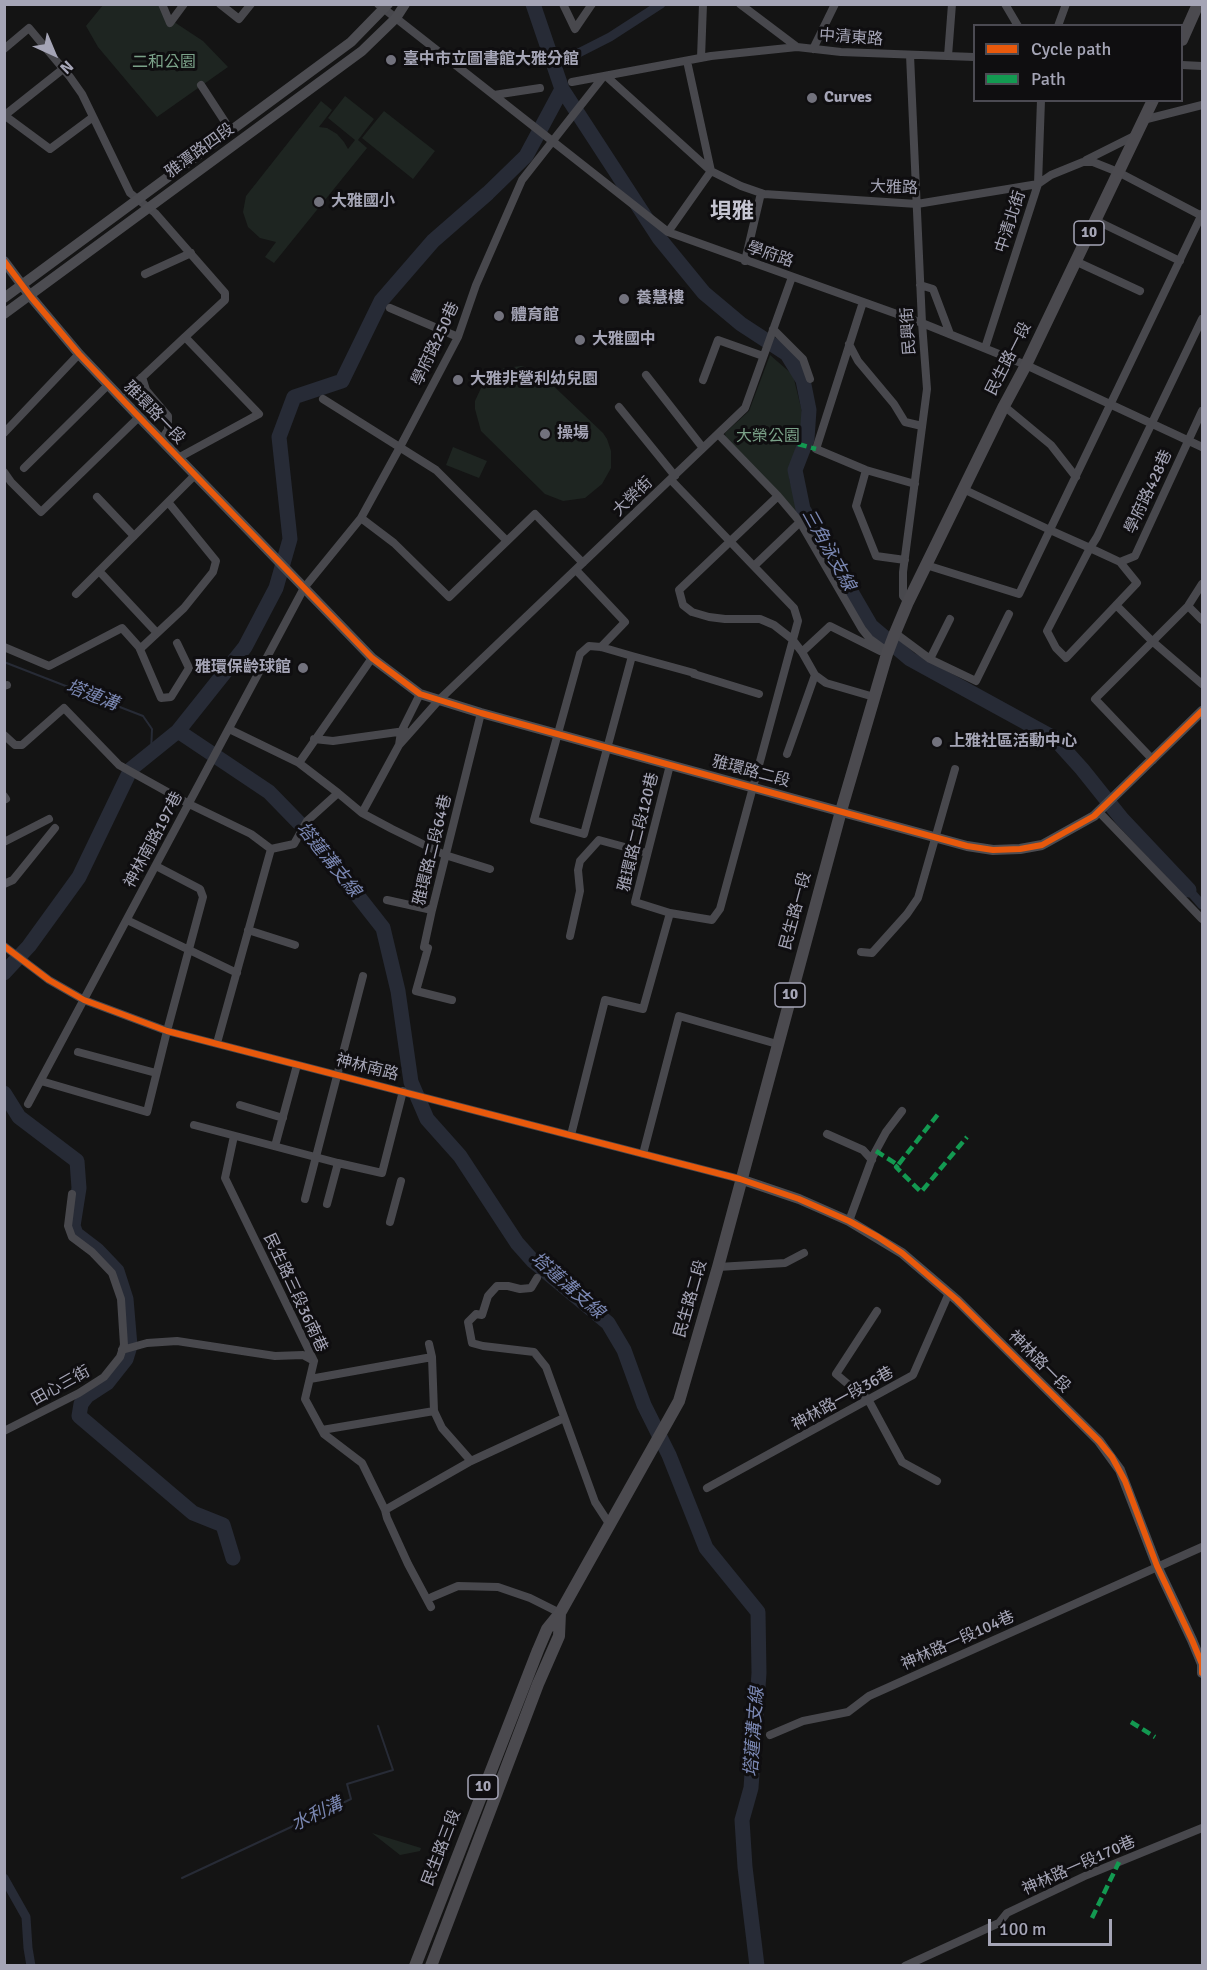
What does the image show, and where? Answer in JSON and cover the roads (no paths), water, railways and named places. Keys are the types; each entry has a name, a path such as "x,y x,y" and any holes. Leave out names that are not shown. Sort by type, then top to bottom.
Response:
{"main road":[{"path":"1183,38 1200,5"},
{"name":"民生路一段","path":"895,633 908,602 1004,405 1026,365 1152,102"},
{"name":"10","path":"888,653 895,633"},
{"name":"民生路一段","path":"740,1179 841,811 888,653"},
{"name":"民生路二段","path":"655,1446 679,1401 718,1267 740,1179"},
{"name":"民生路三段","path":"415,1965 528,1671 547,1629 560,1613 655,1446"},
{"name":"民生路三段","path":"430,1965 541,1675 559,1636 560,1613"}],"street":[{"path":"162,4 170,23 184,4"},
{"path":"220,4 239,19 251,4"},
{"name":"雅潭路四段","path":"4,314 362,51 396,18 405,4"},
{"path":"563,4 575,29 592,4"},
{"path":"701,58 703,4"},
{"name":"中清東路","path":"740,4 797,48 973,57"},
{"path":"813,49 835,4"},
{"path":"948,56 952,4"},
{"path":"1005,4 1017,24"},
{"path":"1059,24 1066,4"},
{"name":"雅潭路四段","path":"4,298 351,42 383,6"},
{"name":"學府路","path":"383,6 668,232 922,323 985,348 1112,403 1203,447"},
{"path":"4,49 29,28 82,94 130,193 155,213 225,293 225,300 120,398"},
{"path":"572,82 701,58 757,50 797,48"},
{"name":"民興街","path":"908,602 903,596 905,560 927,389 910,55"},
{"path":"668,232 711,171 687,61"},
{"path":"1183,65 1203,66"},
{"path":"63,69 5,115 50,149 93,117"},
{"name":"大雅路","path":"605,77 711,171 761,193 917,204 1038,184 1136,135"},
{"name":"學府路250巷","path":"304,588 361,518 400,447 458,337 476,285 522,180 551,140 605,77"},
{"path":"201,85 231,131"},
{"path":"494,95 540,88"},
{"name":"中清北街","path":"985,348 1038,184 1041,102"},
{"path":"1143,120 1203,105"},
{"path":"926,565 1019,594 1202,215 1118,172 1093,162 1083,162"},
{"path":"745,261 761,193"},
{"path":"1095,220 1180,261"},
{"path":"145,274 191,253"},
{"name":"雅環路一段","path":"4,261 30,297 79,354 293,577"},
{"path":"1076,261 1140,291"},
{"name":"大榮街","path":"399,745 439,700 744,408 792,277"},
{"path":"920,285 933,289 950,334"},
{"path":"863,302 816,449 866,470 915,484"},
{"path":"390,308 458,337"},
{"path":"963,489 1050,530 1090,548 1120,562 1137,583 1066,658 1056,648 1047,631 1090,548 1203,319"},
{"path":"772,331 803,359 810,379"},
{"path":"178,458 259,414 185,337"},
{"path":"703,380 718,340 764,354"},
{"path":"849,344 858,361 894,404 905,422 922,426"},
{"path":"4,433 79,354"},
{"path":"646,375 703,448"},
{"path":"142,377 146,390 168,416 168,430 161,440"},
{"path":"24,468 108,385"},
{"path":"323,399 436,470 507,541"},
{"path":"1004,405 1051,445 1076,477"},
{"path":"620,407 673,478 794,608 798,621 752,786"},
{"name":"學府路428巷","path":"1120,562 1135,556 1203,411"},
{"path":"4,472 8,483 41,512 139,417"},
{"path":"718,434 800,522 862,629 870,639 888,653"},
{"path":"866,470 856,506 876,556 905,560"},
{"path":"76,594 195,475"},
{"path":"778,496 679,590 683,605 692,612 709,617 760,618 774,625 792,639 815,675 826,683 874,697"},
{"path":"97,497 134,536"},
{"path":"140,649 184,608 213,572 216,561 168,502"},
{"path":"361,518 394,543 448,597 535,513 583,563"},
{"path":"754,566 800,522"},
{"path":"576,570 625,622 600,647"},
{"path":"99,571 157,633"},
{"name":"雅環路二段","path":"293,577 372,658 420,693 481,713 670,765 936,837 993,850 1042,845 1100,811 1203,711"},
{"path":"1153,760 1095,699 1188,606 1203,584"},
{"name":"神林南路197巷","path":"28,1104 304,588"},
{"path":"1116,605 1152,641 1203,684"},
{"path":"1188,606 1203,620"},
{"path":"895,633 930,659 976,681 1010,614"},
{"path":"930,659 950,619"},
{"path":"802,652 830,626 888,653"},
{"path":"4,647 50,666 122,628 140,649 161,698 171,697 189,668 177,643"},
{"path":"632,656 584,834 534,820 577,659 590,646 600,647 694,673 759,694"},
{"path":"298,763 372,658"},
{"path":"787,754 815,675"},
{"path":"362,813 399,745 401,732 420,693"},
{"path":"4,735 15,746 22,745 64,708 119,765 189,804 251,834 271,849 294,844 307,821 338,793"},
{"name":"雅環路二段64巷","path":"452,1000 416,991 428,948 424,947 432,910 481,713"},
{"path":"229,729 298,763 362,813 445,855 490,869"},
{"path":"314,739 333,741 412,729"},
{"name":"雅環路二段120巷","path":"670,765 635,902 670,913 712,920 720,909 752,786"},
{"path":"861,952 872,953 907,914 918,898 955,769"},
{"path":"1100,811 1203,919"},
{"path":"4,842 49,819"},
{"path":"4,884 13,880 55,828"},
{"path":"570,936 580,891 578,870 580,861 598,840 647,853"},
{"path":"217,1044 271,849"},
{"path":"41,1081 147,1112 204,897 200,889 156,866"},
{"path":"387,900 432,910"},
{"path":"571,1135 605,1000 643,1009 670,913"},
{"path":"127,920 237,973"},
{"path":"249,930 295,945"},
{"name":"神林南路","path":"5,947 27,965 84,1000 167,1031 740,1179"},
{"path":"304,1200 363,976"},
{"path":"643,1154 679,1016 777,1044"},
{"path":"78,1052 156,1073"},
{"path":"275,1146 297,1065"},
{"path":"194,1125 382,1173 405,1091"},
{"path":"240,1105 283,1118"},
{"path":"849,1221 872,1160 886,1132 902,1111"},
{"path":"827,1134 863,1150 872,1160"},
{"name":"民生路三段36南巷","path":"234,1136 225,1178 314,1361 305,1399 324,1434 362,1463 408,1564 431,1607"},
{"path":"327,1204 338,1163"},
{"name":"神林路一段","path":"740,1179 799,1199 849,1221 902,1253 949,1293 1099,1441 1112,1457 1125,1481 1157,1566 1202,1664 1203,1673"},
{"path":"390,1222 401,1181"},
{"path":"72,1194 68,1226 72,1237 92,1252 112,1273 121,1299 124,1345 122,1350"},
{"path":"718,1267 785,1263 804,1253"},
{"path":"537,1278 531,1287 520,1289 497,1286 488,1296 482,1315 476,1314 468,1322 472,1343 534,1352 546,1367 595,1502 610,1525"},
{"name":"神林路一段36巷","path":"707,1488 913,1375 949,1293"},
{"path":"877,1311 836,1374 849,1385 860,1390 869,1401 902,1462 937,1481"},
{"path":"122,1350 147,1343 177,1341 275,1356 303,1355 314,1361"},
{"path":"429,1344 432,1357 434,1411 442,1428 471,1461"},
{"name":"田心三街","path":"4,1431 80,1393 104,1377 120,1357 122,1350"},
{"path":"310,1379 432,1357"},
{"path":"322,1430 434,1411"},
{"path":"385,1510 471,1461 564,1418"},
{"name":"神林路一段104巷","path":"770,1735 803,1721 848,1712 869,1696 1203,1547"},
{"path":"432,1597 458,1586 498,1587 530,1598 560,1613"},
{"name":"神林路一段170巷","path":"905,1965 999,1923 1007,1913 1087,1875 1203,1828"}],"waterway":[{"name":"三角泳支線","path":"533,4 562,89 659,238 704,293 741,324 787,354 803,380 809,410 807,439 795,470 803,509 871,626 910,659 1054,738 1122,819 1189,890"},
{"path":"553,66 610,37 661,4"},
{"path":"4,973 29,946 79,877 131,769 178,731 245,647 276,588 290,539 279,437 294,397 342,381 381,301 433,241 526,156 562,89"},
{"name":"塔連溝","path":"4,662 143,716 152,729 151,753"},
{"name":"塔蓮溝支線","path":"178,731 269,792 306,830 383,928 398,991 411,1082 427,1119 460,1156 517,1243 533,1261 608,1323 624,1350 644,1405 669,1455 706,1548 758,1612 759,1673 751,1788 742,1820 745,1867 757,1966"},
{"name":"三角泳支線","path":"1189,890 1202,905"},
{"path":"4,1093 19,1117 77,1161 79,1188 73,1226 76,1234 97,1250 117,1271 126,1299 130,1346 126,1359 107,1383 87,1396 81,1404 79,1416 193,1513 223,1525 233,1558"},
{"name":"水利溝","path":"182,1878 351,1799 347,1784 393,1770 378,1726"},
{"path":"4,1878 26,1917 31,1966"}],"place":[{"name":"臺中市立圖書館大雅分館","path":"391,60"},
{"name":"Curves","path":"812,98"},
{"name":"大雅國小","path":"319,202"},
{"name":"養慧樓","path":"624,299"},
{"name":"體育館","path":"499,316"},
{"name":"大雅國中","path":"580,340"},
{"name":"大雅非營利幼兒園","path":"458,380"},
{"name":"操場","path":"545,434"},
{"name":"雅環保齡球館","path":"303,668"},
{"name":"上雅社區活動中心","path":"937,742"}],"district":[{"name":"垻雅","path":"732,212"}],"park label":[{"name":"二和公園","path":"164,63"},
{"name":"大榮公園","path":"768,437"}]}
